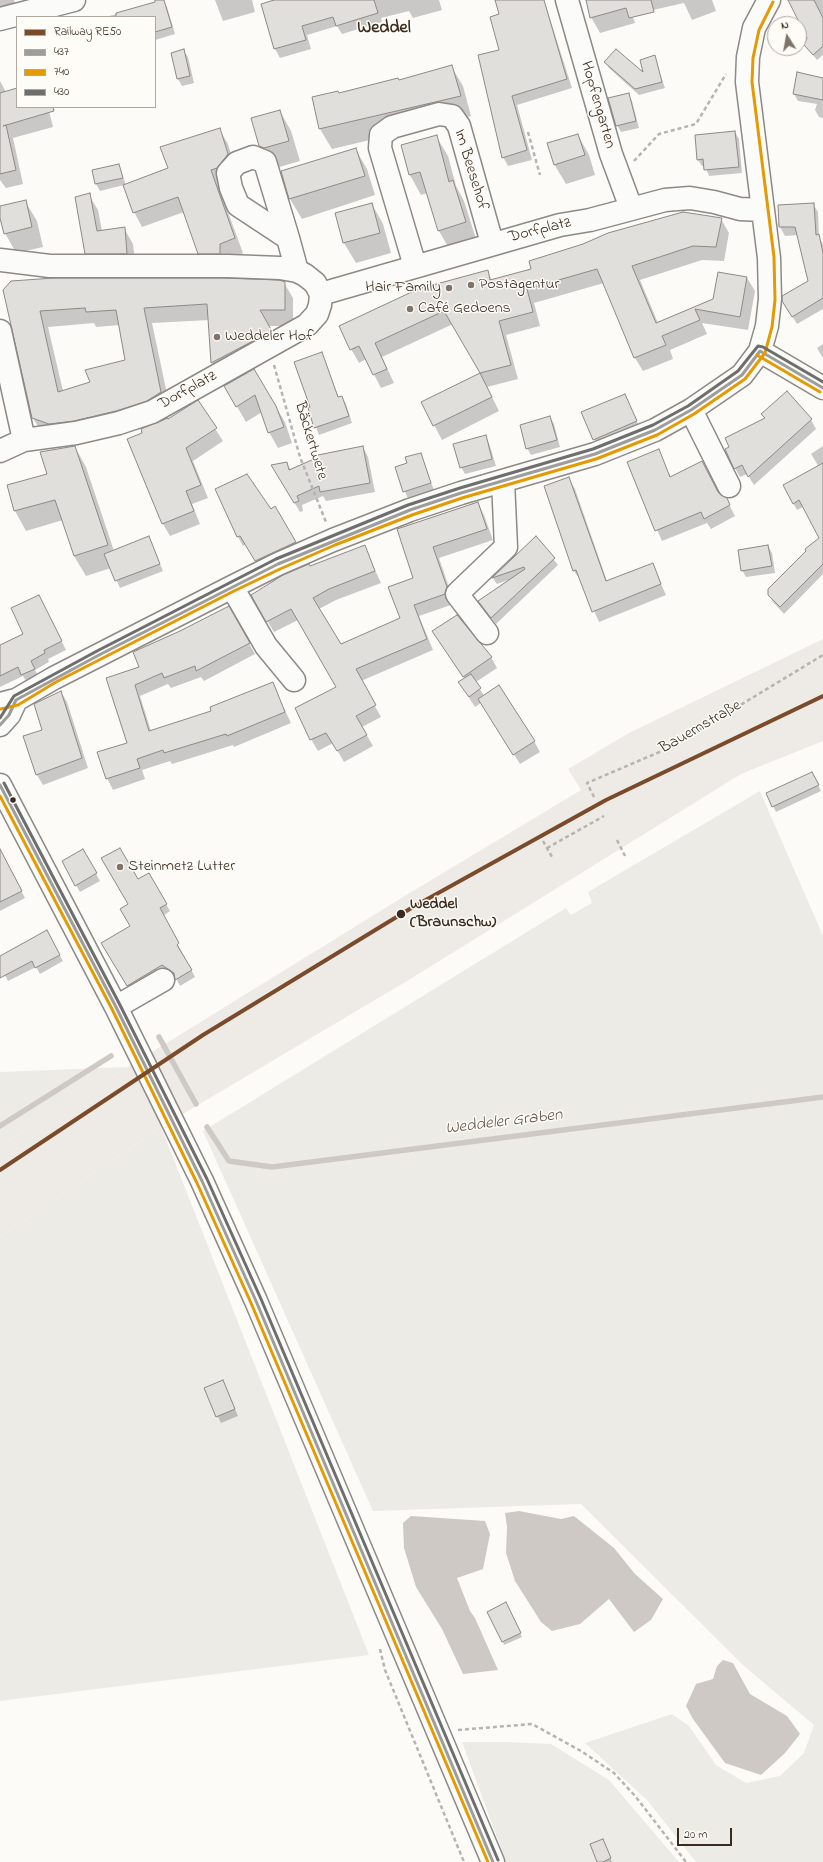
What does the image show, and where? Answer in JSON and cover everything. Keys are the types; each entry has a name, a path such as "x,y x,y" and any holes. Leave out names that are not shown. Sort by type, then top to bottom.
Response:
{"street":[{"path":"0,19 74,0"},
{"name":"Hopfengarten","path":"567,0 619,177 632,208"},
{"path":"0,725 9,715 8,702 278,564 333,540 410,510 619,445 655,430 691,410 742,374 760,351 767,326 770,299 769,258 747,82 748,57 754,28 768,0"},
{"name":"Im Beesehof","path":"415,266 380,148 381,135 392,127 439,114 452,116 459,126 492,243"},
{"name":"Dorfplatz","path":"0,451 24,440 76,433 119,423 152,412 307,325 317,314 321,294 492,243 560,225 590,220 665,200 690,198 714,202 740,209 763,210"},
{"path":"288,238 297,271"},
{"path":"0,260 50,266 228,266 280,268 297,271 315,283 321,294"},
{"path":"0,331 24,440"},
{"path":"760,351 823,388"},
{"path":"691,410 729,486"},
{"path":"487,633 457,594 506,547 503,481"},
{"path":"232,587 266,646 294,680"},
{"path":"0,785 116,1007 202,1181 259,1309 401,1647 441,1736 493,1862"},
{"path":"116,1007 163,980"}],"path":[{"path":"619,177 659,134 696,124 730,69"},
{"path":"528,132 540,175"},
{"name":"Bäckertwete","path":"266,349 277,370 300,457 333,540"},
{"name":"Bauernstraße","path":"594,797 587,783 671,747 823,655"},
{"path":"547,848 604,816"},
{"path":"617,840 625,856"},
{"path":"543,841 552,857"},
{"path":"441,1736 459,1730 532,1724 581,1751 614,1773 636,1797 686,1862"}],"shaded area":[{"path":"823,639 823,741 741,774 412,978 161,1127 0,1237 0,1146 403,897 581,790 568,769 629,733"},
{"path":"760,791 823,936 823,1862 696,1862 647,1800 585,1743 672,1714 689,1726 716,1765 746,1783 780,1776 804,1753 814,1725 744,1666 581,1504 373,1511 203,1131 566,908 571,915 592,903 588,892"},
{"path":"128,1067 0,1146 0,1072"},
{"path":"161,1127 369,1655 0,1701 0,1237"},
{"path":"519,1511 561,1519 574,1516 614,1548 635,1574 663,1599 651,1620 634,1632 609,1599 580,1624 552,1631 541,1622 515,1581 506,1553 507,1527 505,1513"},
{"path":"411,1516 485,1521 490,1534 483,1569 457,1578 470,1611 475,1618 498,1670 463,1674 442,1629 416,1587 404,1548 403,1523"},
{"path":"723,1660 733,1663 750,1694 787,1716 800,1734 785,1753 761,1775 725,1763 693,1719 686,1706 696,1684 713,1679 717,1666"},
{"path":"462,1742 551,1744 609,1780 679,1862 506,1862"}],"building":[{"path":"155,0 164,0 172,27 156,32 156,16 116,16 116,13 155,2"},
{"path":"274,0 374,0 378,13 336,26 333,17 302,26 306,40 274,49 261,4"},
{"path":"495,0 544,0 567,79 512,96 527,150 502,158 478,55 499,50 490,17 499,14"},
{"path":"586,0 651,0 654,12 629,18 626,8 590,18"},
{"path":"788,0 814,0 823,18 823,46 813,55 807,48 807,16 796,16"},
{"path":"184,49 190,76 177,79 171,53"},
{"path":"616,49 643,72 640,60 655,55 662,82 635,89 604,62"},
{"path":"452,65 461,96 319,129 312,97 338,91 339,93 398,78 399,80"},
{"path":"797,72 823,78 823,100 793,94"},
{"path":"16,88 16,108 53,108 54,111 6,125 16,170 0,174 0,93"},
{"path":"629,93 636,121 616,126 608,98"},
{"path":"280,110 289,141 264,148 259,146 251,118"},
{"path":"220,128 228,154 217,168 211,170 235,238 220,244 220,254 198,254 178,197 133,213 123,185 168,168 160,147"},
{"path":"735,131 739,167 704,170 703,159 697,160 695,135"},
{"path":"578,134 585,155 554,165 547,143"},
{"path":"437,135 449,182 453,180 466,222 438,231 420,172 409,175 401,145"},
{"path":"356,148 365,176 289,199 281,171"},
{"path":"119,164 123,178 95,184 92,170"},
{"path":"90,193 97,231 125,227 127,254 85,254 75,197"},
{"path":"26,200 32,227 4,234 0,218 0,206"},
{"path":"372,203 380,233 343,243 335,213"},
{"path":"814,203 816,235 819,234 823,253 823,298 792,317 782,301 782,296 808,281 795,227 779,227 778,205"},
{"path":"683,212 722,218 716,247 693,246 632,266 656,323 713,299 718,272 747,277 740,317 695,309 700,320 662,336 666,345 634,358 597,269 527,289 533,312 499,321 511,365 480,373 444,311 375,343 387,369 373,375 359,346 350,350 339,326 418,289 488,270 490,280 531,269 529,261 583,244 608,233"},
{"path":"54,278 222,278 279,280 285,282 285,310 260,310 272,331 211,363 207,304 144,308 161,392 147,401 116,411 74,421 49,424 32,418 3,290 11,281","holes":["85,308 86,312 116,310 125,360 85,370 90,382 58,392 40,311"]},
{"path":"322,352 338,397 342,396 349,416 314,428 308,408 310,407 294,362"},
{"path":"254,369 276,406 284,427 268,433 255,395 236,407 224,386"},
{"path":"480,373 492,397 433,426 421,402"},
{"path":"787,391 812,419 748,477 742,465 734,469 725,449 729,447 725,438 765,418 761,414"},
{"path":"625,394 637,421 593,440 581,412"},
{"path":"198,400 217,428 186,448 201,485 186,491 194,511 162,524 127,439 142,433 141,429 168,419"},
{"path":"550,416 557,440 526,449 520,425"},
{"path":"486,435 492,459 460,468 453,444"},
{"path":"75,446 108,545 74,556 55,500 14,511 7,485 47,474 40,452"},
{"path":"363,446 370,483 320,492 319,486 297,496 299,501 294,503 271,465 287,462 289,470 314,459 313,456"},
{"path":"659,449 670,477 702,461 718,492 727,498 730,505 704,519 701,512 655,531 627,462"},
{"path":"421,453 431,483 403,492 395,467 407,463 405,457"},
{"path":"823,463 823,564 780,607 768,595 768,589 806,551 805,549 819,538 799,500 793,504 783,485"},
{"path":"247,474 271,509 275,506 296,542 255,561 240,536 237,537 215,489"},
{"path":"569,477 606,581 653,563 661,584 592,612 576,570 573,571 544,486"},
{"path":"478,502 487,529 433,547 447,587 445,594 414,605 427,639 356,669 376,705 356,716 367,735 337,751 326,733 310,740 295,708 336,687 291,609 266,622 251,595 283,575 309,564 310,566 365,545 375,571 329,589 313,598 341,644 400,618 388,587 413,578 397,529"},
{"path":"149,536 160,564 115,581 104,554"},
{"path":"536,536 555,558 491,618 478,601 525,569 524,567 492,578"},
{"path":"768,545 772,566 741,571 738,550"},
{"path":"39,595 62,641 44,650 45,653 31,661 35,669 21,675 18,667 0,676 0,645 23,634 11,608"},
{"path":"229,606 250,643 196,671 195,666 164,678 162,673 135,685 149,731 211,711 210,707 273,682 285,712 227,736 226,734 164,753 163,750 137,759 140,768 106,779 97,752 127,743 106,678 139,667 133,652 180,631"},
{"path":"457,615 492,657 463,677 432,631"},
{"path":"471,674 481,688 469,697 458,682"},
{"path":"499,685 535,741 513,755 478,699"},
{"path":"61,691 82,758 36,775 23,736 42,730 34,704"},
{"path":"812,772 819,785 772,807 766,793"},
{"path":"120,848 138,879 149,873 167,904 160,908 179,943 177,945 192,970 175,980 174,973 162,965 127,986 101,943 130,926 120,909 128,904 101,858"},
{"path":"0,849 22,891 0,902"},
{"path":"83,849 97,873 75,886 62,861"},
{"path":"47,930 60,955 35,968 32,961 0,978 0,956"},
{"path":"223,1380 235,1409 216,1417 204,1388"},
{"path":"506,1602 521,1633 502,1642 487,1612"},
{"path":"603,1839 611,1858 603,1862 597,1862 590,1844"}],"waterway":[{"name":"Weddeler Graben","path":"159,1037 196,1104"},
{"name":"Weddeler Graben","path":"0,1126 111,1056"},
{"name":"Weddeler Graben","path":"207,1127 229,1161 272,1167 823,1097"}],"rail line":[{"name":"RE50","path":"0,1170 203,1035 413,907 606,800 823,696"}],"transit line":[{"name":"740","path":"1,709 18,705 56,682 234,591 335,545 412,515 462,498 596,459 657,435 694,414 745,379 765,353 772,327 775,300 774,257 752,82 753,58 759,30 773,2"},
{"name":"430","path":"0,718 14,696 97,651 276,559 408,505 460,488 593,449 653,425 688,406 738,371 758,346 763,347 823,382"},
{"name":"437","path":"760,351 823,388"},
{"name":"437","path":"0,725 9,715 16,700 99,655 278,564 410,510 461,493 595,454 655,430 691,410 742,375 760,351"},
{"name":"740","path":"757,355 820,392"},
{"name":"430","path":"4,783 120,1005 207,1179 261,1299 498,1860"},
{"name":"437","path":"0,785 116,1007 202,1181 256,1301 493,1862"},
{"name":"740","path":"0,796 112,1009 197,1183 251,1303 488,1862"}],"place":[{"name":"Postagentur","path":"471,285"},
{"name":"Hair Family","path":"449,288"},
{"name":"Café Gedoens","path":"410,309"},
{"name":"Weddeler Hof","path":"217,337"},
{"name":"Steinmetz Lutter","path":"120,867"},
{"name":"Weddel (Braunschw)","path":"401,914"}],"district":[{"name":"Weddel","path":"384,29"}]}
